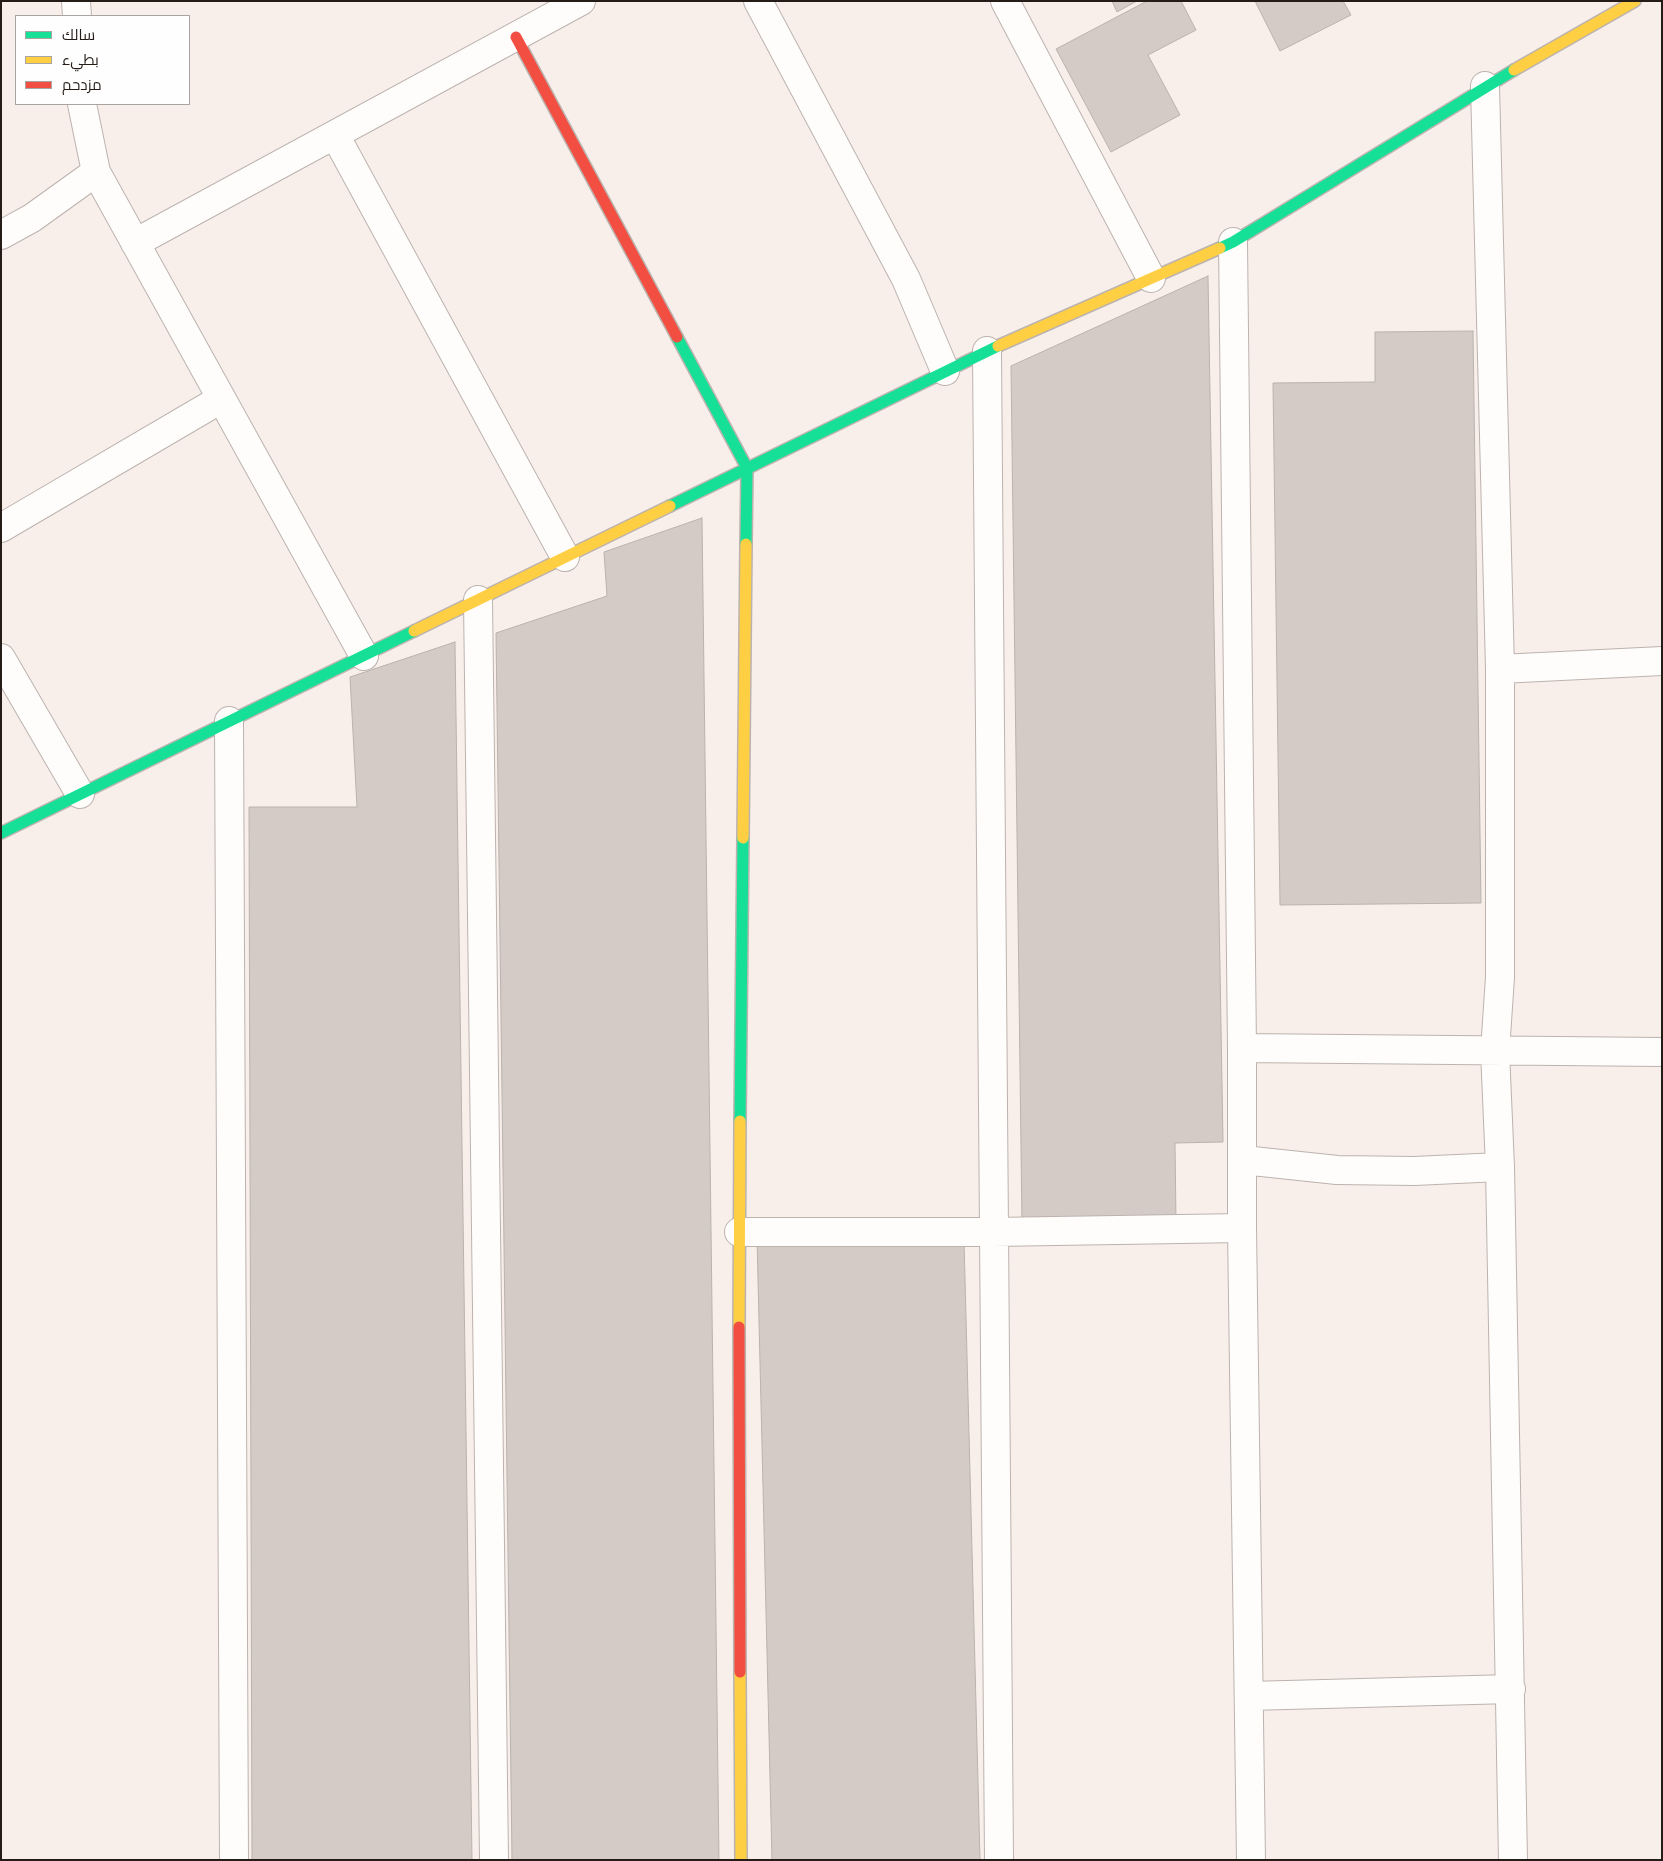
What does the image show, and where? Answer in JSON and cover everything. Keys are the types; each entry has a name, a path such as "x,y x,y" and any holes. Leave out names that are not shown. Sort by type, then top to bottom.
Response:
{"street":[{"path":"76,1 77,15"},
{"path":"135,244 582,1"},
{"path":"758,1 906,279 945,371"},
{"path":"1005,1 1151,278"},
{"path":"1,833 945,371 1233,242 1484,86 1635,1"},
{"path":"516,37 747,468 739,1232 741,1860"},
{"path":"1484,86 1500,669 1500,977 1495,1051 1500,1167 1513,1860"},
{"path":"82,105 96,172 364,656"},
{"path":"335,135 565,557"},
{"path":"1,236 32,218 96,172"},
{"path":"1233,242 1242,1048 1242,1228 1251,1860"},
{"path":"987,351 999,1860"},
{"path":"1,528 221,399"},
{"path":"478,600 494,1860"},
{"path":"1,658 80,794"},
{"path":"1500,669 1662,661"},
{"path":"229,722 234,1860"},
{"path":"1242,1048 1662,1052"},
{"path":"1243,1160 1337,1170 1414,1171 1500,1167"},
{"path":"739,1232 993,1232 1242,1228"},
{"path":"1249,1696 1510,1689"}],"building":[{"path":"1112,1 1137,1 1117,12"},
{"path":"1147,1 1181,1 1196,30 1148,55 1180,115 1111,152 1056,49"},
{"path":"1255,1 1343,1 1351,15 1280,51"},
{"path":"1208,276 1223,1142 1175,1143 1176,1223 1022,1225 1011,366"},
{"path":"1473,331 1481,903 1280,905 1273,383 1375,382 1375,332"},
{"path":"702,518 719,1860 512,1860 496,633 607,596 604,552"},
{"path":"455,642 472,1860 252,1860 249,807 357,807 350,677"},
{"path":"757,1238 964,1240 980,1860 772,1860"}],"traffic: fast":[{"path":"1220,248 1233,242 1514,70"},
{"path":"677,337 747,468 746,544"},
{"path":"670,506 998,346"},
{"path":"1,833 414,631"},
{"path":"740,1121 743,838"}],"traffic: slow":[{"path":"1514,70 1635,1"},
{"path":"998,346 1220,248"},
{"path":"414,631 670,506"},
{"path":"743,838 746,544"},
{"path":"739,1327 740,1121"},
{"path":"740,1672 741,1860"}],"traffic: jam":[{"path":"516,37 677,337"},
{"path":"739,1327 740,1672"}]}
